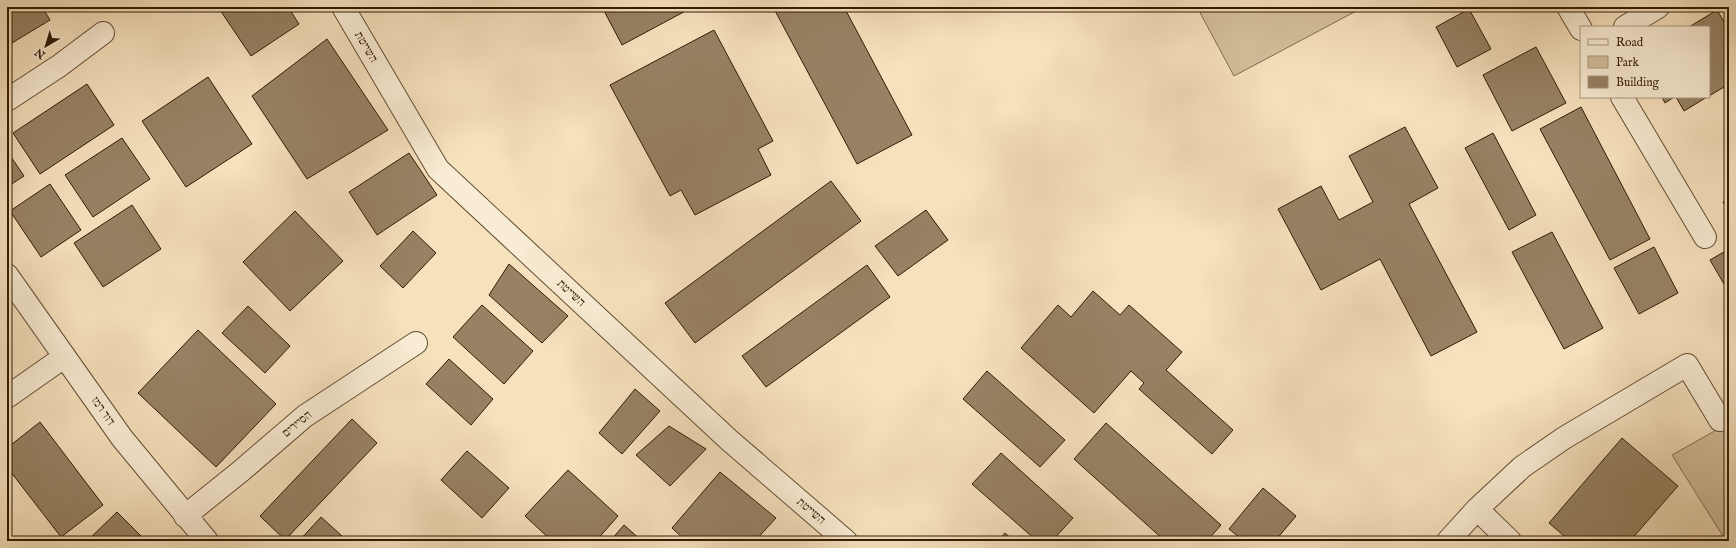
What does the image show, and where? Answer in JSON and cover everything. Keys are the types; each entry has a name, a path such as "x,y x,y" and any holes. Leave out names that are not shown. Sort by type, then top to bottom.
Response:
{"street":[{"name":"השייטת","path":"342,7 438,169 730,440 846,541"},
{"path":"1568,7 1580,26"},
{"path":"1627,26 1658,7"},
{"path":"7,100 59,66 103,33"},
{"path":"1623,98 1705,237"},
{"name":"דוד רמז","path":"7,275 122,438 207,541"},
{"name":"הסיירים","path":"186,516 305,416 416,343"},
{"path":"7,397 64,356"},
{"path":"1448,541 1477,509 1522,467 1564,438 1687,365 1720,420"},
{"path":"1477,509 1510,541"}],"green space":[{"path":"1197,7 1359,7 1360,9 1234,76"},
{"path":"1729,424 1729,541 1726,541 1672,455"}],"building":[{"path":"7,7 42,7 50,20 7,46"},
{"path":"218,7 288,7 299,24 251,56"},
{"path":"602,7 693,7 622,45"},
{"path":"773,7 844,7 912,135 857,164"},
{"path":"1469,9 1491,49 1457,67 1436,27"},
{"path":"1717,10 1729,30 1729,96 1724,87 1710,95 1710,26 1691,26"},
{"path":"714,30 773,141 758,149 771,175 695,215 681,190 670,196 610,85"},
{"path":"327,39 388,130 307,179 252,96"},
{"path":"1536,47 1566,103 1512,131 1483,75"},
{"path":"208,77 252,144 186,187 142,121"},
{"path":"87,84 114,125 40,174 13,133"},
{"path":"1662,98 1672,98 1665,103"},
{"path":"1677,98 1705,98 1684,111"},
{"path":"1581,107 1650,239 1610,260 1540,129"},
{"path":"1405,127 1438,188 1409,204 1477,332 1431,356 1380,259 1321,290 1278,209 1321,186 1339,220 1373,202 1349,156"},
{"path":"1493,133 1536,215 1509,230 1465,148"},
{"path":"122,138 150,179 93,217 65,175"},
{"path":"7,151 24,176 7,187"},
{"path":"409,153 437,195 377,235 349,192"},
{"path":"831,181 861,221 695,343 665,303"},
{"path":"50,184 81,230 41,257 10,211"},
{"path":"1729,198 1729,212 1723,202"},
{"path":"132,205 161,249 103,287 74,243"},
{"path":"926,210 948,240 898,276 875,246"},
{"path":"295,211 343,261 290,311 243,262"},
{"path":"413,231 436,253 403,288 380,266"},
{"path":"1552,232 1603,328 1564,349 1512,252"},
{"path":"1654,247 1678,293 1639,314 1614,268"},
{"path":"1729,249 1729,281 1724,284 1710,260"},
{"path":"509,264 568,316 542,343 489,295"},
{"path":"867,265 890,297 766,387 742,356"},
{"path":"1093,291 1120,315 1129,305 1182,352 1166,370 1233,430 1212,454 1139,389 1144,383 1131,371 1094,413 1021,348 1058,305 1071,317"},
{"path":"482,305 533,351 504,384 453,337"},
{"path":"248,306 290,346 265,373 222,333"},
{"path":"198,330 276,404 216,467 138,393"},
{"path":"449,359 493,399 471,425 426,384"},
{"path":"987,371 1065,440 1040,467 963,399"},
{"path":"635,389 660,411 622,454 599,433"},
{"path":"352,419 377,443 285,540 260,516"},
{"path":"40,422 103,505 61,537 7,467 7,448"},
{"path":"1106,423 1221,525 1207,541 1165,541 1074,459"},
{"path":"669,426 706,449 670,486 636,455"},
{"path":"1622,438 1678,486 1630,541 1570,541 1549,523"},
{"path":"467,451 509,488 482,518 441,480"},
{"path":"1001,453 1073,518 1052,541 1037,541 972,484"},
{"path":"568,470 618,516 596,541 552,541 525,516"},
{"path":"720,472 776,518 755,541 686,541 672,528"},
{"path":"1263,488 1296,516 1275,541 1244,541 1229,529"},
{"path":"117,512 146,541 87,541"},
{"path":"321,517 342,536 337,541 299,541"},
{"path":"624,525 642,541 610,541"},
{"path":"1005,533 1014,541 998,541"}]}
